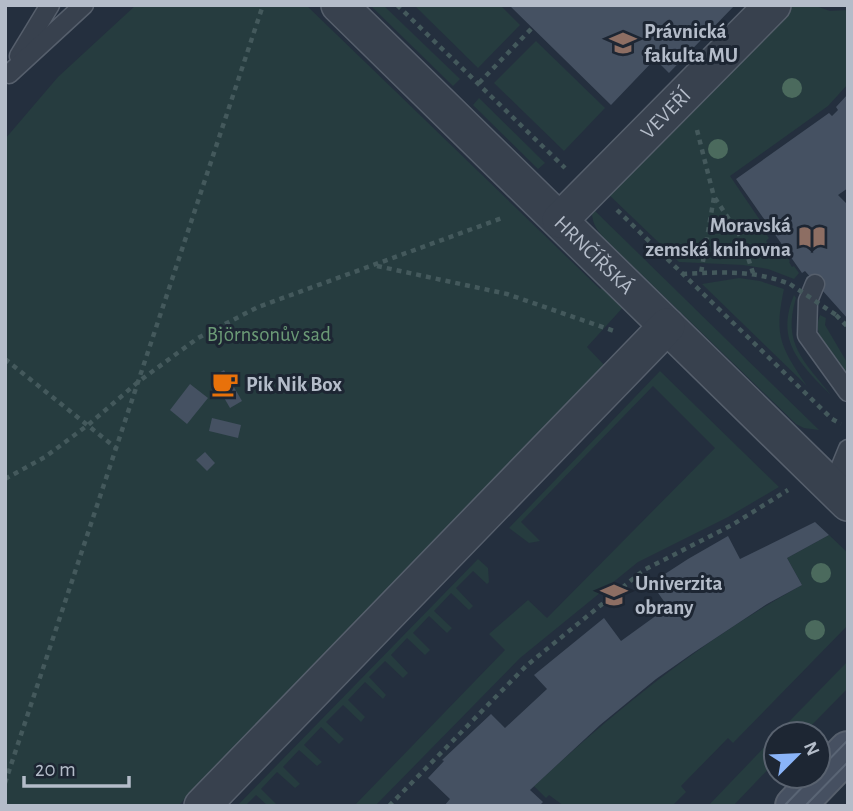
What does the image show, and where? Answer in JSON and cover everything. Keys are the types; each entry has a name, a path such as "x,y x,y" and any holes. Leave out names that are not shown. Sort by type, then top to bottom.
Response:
{"street":[{"name":"HRNČÍŘSKÁ","path":"339,5 560,220 657,337 840,495"},
{"name":"VEVEŘÍ","path":"560,220 772,5"},
{"path":"202,806 657,337"},
{"path":"795,806 848,751"}],"lane":[{"path":"7,76 50,5"},
{"path":"7,76 84,5"},
{"path":"815,284 808,301 807,335 848,392"},
{"path":"840,495 848,449"}],"path":[{"path":"5,783 263,5"},
{"path":"397,5 587,191 602,196 832,419 848,428"},
{"path":"479,83 532,28"},
{"path":"696,128 714,197 742,239 753,273"},
{"path":"702,273 714,197"},
{"path":"5,479 45,457 138,382 198,338 258,307 501,218"},
{"path":"376,265 507,294 632,338 657,337"},
{"path":"682,274 764,275 790,284 846,324"},
{"path":"5,359 116,448"},
{"path":"389,806 526,666 644,570 732,525 785,493 791,486"}],"green space":[{"name":"Björnsonův sad","path":"136,5 306,5 600,289 606,286 626,304 587,347 605,366 178,806 5,806 5,139 58,77"},
{"path":"370,5 383,5 460,79 453,86"},
{"path":"414,5 500,5 520,25 478,68"},
{"path":"786,5 813,5 830,11 848,10 848,84 828,106 730,176 768,232 766,234 769,238 766,241 772,248 778,244 792,267 799,273 794,279 768,269 743,265 679,262 605,191"},
{"path":"536,41 605,108 564,151 494,83"},
{"path":"479,98 545,163 538,169 473,105"},
{"path":"592,208 819,430 796,424 607,241 595,226"},
{"path":"739,278 784,289 780,318 782,340 785,350 807,386 702,284"},
{"path":"794,295 796,298 792,328 798,351 831,395 809,373 789,339 787,326"},
{"path":"820,315 826,318 825,325 848,364 848,375 821,340 818,332"},
{"path":"660,371 779,487 728,517 638,562 520,658 375,806 354,806 505,650 489,634 528,600 547,618 715,448 653,386 521,522 540,541 529,543 509,528"},
{"path":"829,535 848,553 848,625 733,743 728,738 681,786 686,792 672,806 564,806 549,795 546,798 534,786 662,677 729,629 802,585 787,558"},
{"path":"478,559 488,568 489,582 487,584 473,571 456,588 473,606 469,610 451,593 434,611 452,628 447,633 429,616 413,633 430,650 425,655 407,638 391,655 408,673 403,678 385,661 369,677 386,695 383,699 365,682 348,700 365,717 361,722 343,705 326,722 344,739 339,744 321,727 304,745 322,762 317,766 299,750 283,767 300,784 295,788 277,772 261,789 278,806 268,806 256,795 245,806 237,806"},
{"path":"848,661 848,688 817,720 791,720"},
{"path":"762,750 762,776 733,806 708,806"}],"building":[{"name":"Právnická fakulta MU","path":"509,5 735,5 669,73 655,59 611,105"},
{"name":"Moravská zemská knihovna","path":"848,94 848,188 838,195 848,205 848,319 805,271 802,273 736,179 829,113 832,116"},
{"path":"224,370 242,401 230,408 212,377"},
{"path":"190,384 208,398 187,424 170,410"},
{"path":"212,418 241,425 238,438 209,431"},
{"path":"205,452 215,463 207,471 196,460"},
{"path":"815,522 829,535 787,558 802,585 767,604 693,653 600,725 530,790 543,802 539,806 444,806 450,799 428,778 444,761 442,760 491,714 505,728 547,689 534,675 604,618 621,641 668,607 651,583 688,559 728,536 740,559"}],"tram line":[{"path":"832,757 848,740"},
{"path":"805,806 848,762"},
{"path":"784,806 799,790"}],"place":[{"name":"Právnická fakulta MU","path":"623,43"},
{"name":"Moravská zemská knihovna","path":"812,237"},
{"name":"Pik Nik Box","path":"225,384"},
{"name":"Univerzita obrany","path":"614,595"}]}
